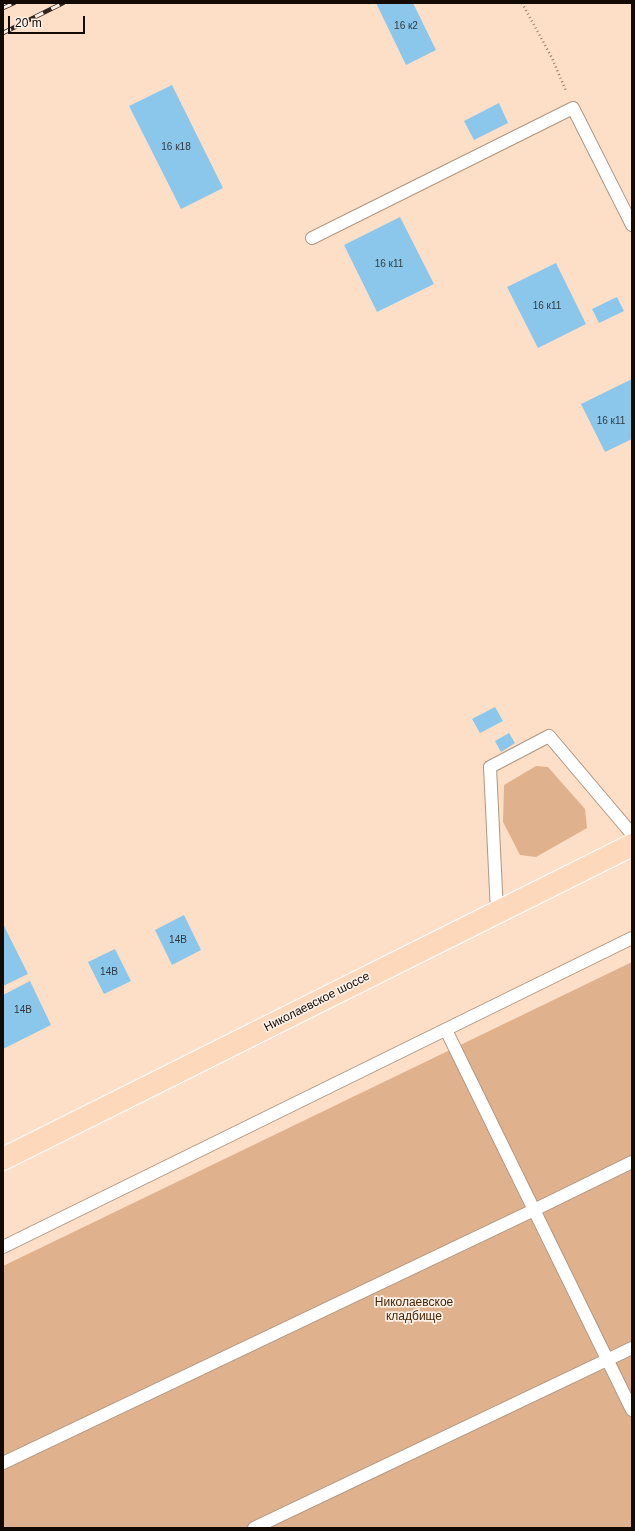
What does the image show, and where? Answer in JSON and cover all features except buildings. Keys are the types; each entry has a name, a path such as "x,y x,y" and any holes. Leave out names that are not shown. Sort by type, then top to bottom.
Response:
{"main road":[{"name":"Николаевское шоссе","path":"3,1159 632,845"}],"lane":[{"path":"312,238 573,108 632,225"},
{"path":"497,912 490,767 549,736 632,834"},
{"path":"3,1248 632,938"},
{"path":"446,1030 632,1410"},
{"path":"3,1463 632,1162"},
{"path":"254,1528 632,1348"}],"path":[{"path":"522,3 552,58 573,108"}],"green space":[{"path":"536,766 548,767 585,809 587,828 536,857 520,855 503,822 504,785"},
{"name":"Николаевское кладбище","path":"632,962 632,1528 3,1528 3,1266"}],"railway":[{"path":"3,8 14,3"},
{"path":"3,33 63,3"}]}
